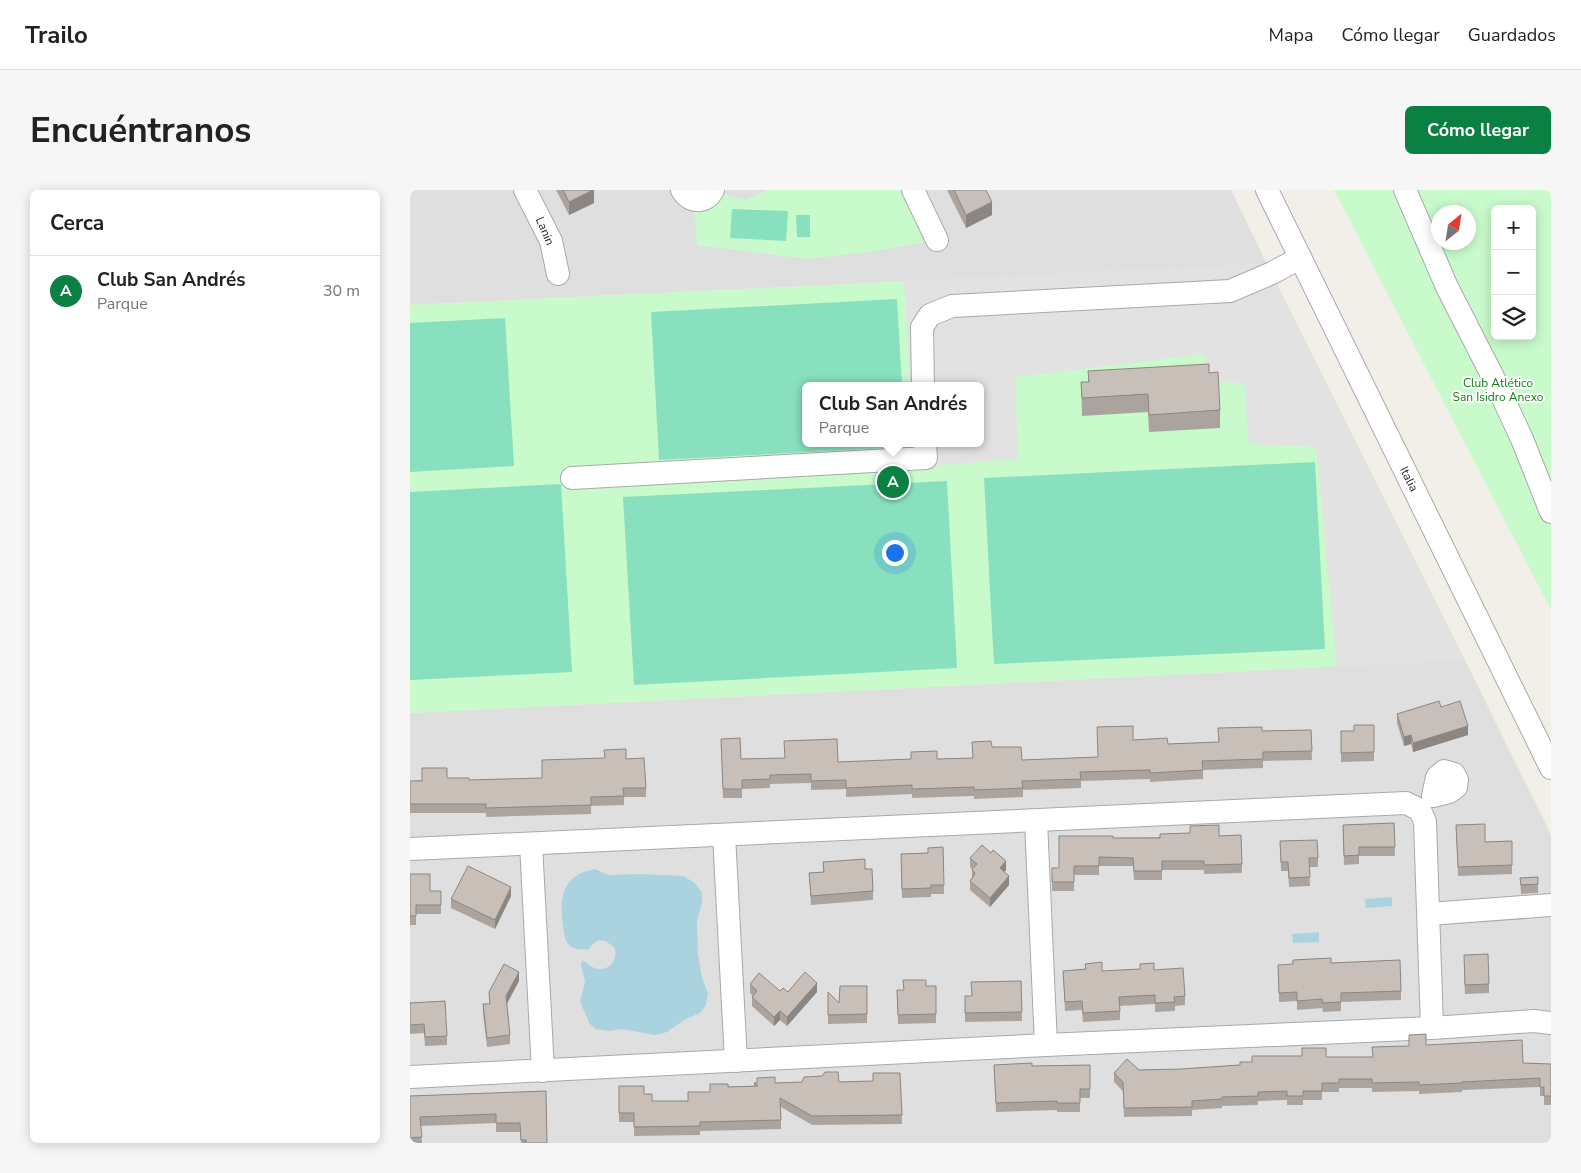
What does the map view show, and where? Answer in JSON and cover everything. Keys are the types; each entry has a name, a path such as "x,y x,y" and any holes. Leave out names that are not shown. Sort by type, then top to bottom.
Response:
{"street":[{"name":"Lanin","path":"526,190 550,241 558,274"},
{"path":"682,190 689,198 700,200 710,196 713,190"},
{"path":"913,190 937,240"},
{"name":"Italia","path":"1267,190 1551,768"},
{"path":"1405,190 1447,287 1522,438 1551,512"},
{"path":"923,382 922,327 930,315 952,306 1230,291 1300,258"},
{"path":"572,478 926,458 925,447"},
{"path":"410,849 1426,803 1425,822 1432,1028"},
{"path":"1036,821 1046,1045"},
{"path":"724,835 736,1060"},
{"path":"531,844 543,1070"},
{"path":"1429,914 1551,905"},
{"path":"410,1077 1046,1045 1432,1028 1534,1021 1551,1022"}],"shaded area":[{"path":"410,190 1231,190 1267,264 410,305"},
{"path":"1267,264 1465,660 1337,667 1316,447 1249,444 1244,383 1209,382 1204,354 1015,377 1018,459 915,467 914,447 984,447 984,382 910,382 904,281"},
{"path":"1465,660 1551,835 1551,1143 410,1143 410,713"}],"green space":[{"path":"767,190 913,190 937,240 871,252 806,259 697,245 694,200 713,191 746,200"},
{"name":"Club Atlético San Isidro Anexo","path":"1334,190 1551,190 1551,610"},
{"path":"732,209 788,211 786,241 730,238"},
{"path":"796,215 810,215 810,237 797,237"},
{"path":"1267,264 1465,660 410,713 410,305"},
{"path":"897,299 902,382 802,382 802,447 906,447 659,460 651,312"},
{"path":"505,318 514,466 410,472 410,323"},
{"path":"1315,462 1325,649 994,664 984,478"},
{"path":"947,481 957,668 634,685 623,497"},
{"path":"561,484 572,672 410,680 410,492"}],"water":[{"path":"595,869 609,875 683,876 695,883 702,893 702,903 697,921 698,954 702,978 708,993 706,1005 700,1013 684,1020 667,1032 655,1035 622,1029 608,1031 596,1029 590,1024 580,1002 585,981 581,966 582,961 593,968 607,968 613,962 615,949 602,940 595,942 589,949 579,949 570,946 565,936 562,905 563,896 570,882 576,876"},
{"path":"1392,897 1392,906 1366,908 1365,899"},
{"path":"1319,932 1319,942 1293,943 1292,934"}],"building":[{"path":"563,190 593,190 569,202"},
{"path":"954,190 986,190 992,202 966,215"},
{"path":"1209,364 1209,373 1218,372 1220,410 1149,415 1148,394 1082,398 1081,382 1089,382 1088,371"},
{"path":"1439,701 1441,707 1460,701 1468,726 1413,743 1411,735 1404,737 1397,714"},
{"path":"1354,725 1374,725 1374,752 1341,753 1341,731 1354,731"},
{"path":"1133,726 1133,740 1167,738 1168,744 1219,742 1218,728 1262,727 1262,731 1311,730 1312,751 1263,752 1263,759 1202,761 1203,770 1150,773 1150,770 1080,772 1081,779 1022,781 1023,788 974,790 974,787 912,789 912,785 846,788 846,780 811,781 811,774 770,775 770,779 742,780 742,789 723,789 721,739 740,738 741,759 785,758 784,741 837,739 838,762 911,759 911,752 937,751 937,759 973,758 972,742 991,741 992,747 1021,747 1022,760 1098,757 1097,727"},
{"path":"626,749 626,759 644,758 646,788 623,788 624,796 591,797 591,805 486,808 486,804 410,804 410,781 422,781 422,768 447,768 447,778 469,778 469,780 542,778 542,760 605,758 604,750"},
{"path":"1394,823 1395,847 1359,847 1359,855 1344,856 1343,825"},
{"path":"1485,824 1485,842 1512,841 1512,865 1458,867 1456,825"},
{"path":"1219,825 1219,836 1241,835 1242,864 1204,865 1204,861 1162,861 1162,871 1134,871 1133,858 1099,857 1099,866 1074,866 1074,882 1052,882 1052,868 1059,868 1059,836 1160,838 1160,834 1190,833 1190,826"},
{"path":"1317,840 1318,858 1309,858 1310,877 1289,878 1288,862 1281,862 1280,841"},
{"path":"982,845 991,853 993,850 1006,861 1000,868 1009,876 990,898 970,881 975,874 972,869 977,864 970,858"},
{"path":"943,847 944,885 931,885 931,888 902,889 901,854 928,853 928,848"},
{"path":"865,859 865,869 872,869 873,891 811,896 809,873 824,872 823,862"},
{"path":"468,866 511,887 495,920 451,899"},
{"path":"410,874 430,874 430,891 441,891 441,905 416,905 416,916 410,916"},
{"path":"1538,877 1538,884 1521,885 1520,878"},
{"path":"1488,954 1489,984 1465,985 1464,955"},
{"path":"1331,958 1331,963 1400,960 1401,991 1341,993 1341,1002 1323,1003 1322,999 1297,1001 1297,992 1279,993 1278,965 1293,964 1293,960"},
{"path":"1102,962 1102,971 1140,969 1140,964 1154,963 1154,970 1183,968 1185,996 1174,997 1175,1002 1155,1003 1155,995 1119,997 1120,1011 1083,1013 1082,1001 1065,1002 1063,971 1086,969 1085,964"},
{"path":"504,964 519,972 506,996 510,1035 487,1038 483,1004 490,1004 489,992"},
{"path":"805,972 817,983 787,1017 780,1011 774,1017 752,997 757,991 750,984 759,973 780,991 783,988 788,992"},
{"path":"903,980 926,980 926,986 936,986 936,1014 898,1015 897,990 904,990"},
{"path":"1021,981 1022,1012 965,1013 965,996 972,996 971,982"},
{"path":"840,986 867,986 867,1014 828,1015 828,992 839,1003"},
{"path":"445,1001 447,1036 425,1037 424,1024 410,1025 410,1003"},
{"path":"1426,1034 1426,1045 1522,1040 1523,1063 1551,1064 1551,1096 1544,1096 1544,1087 1540,1087 1540,1078 1419,1085 1419,1082 1372,1083 1372,1079 1339,1079 1339,1083 1322,1083 1322,1091 1303,1091 1303,1096 1287,1096 1287,1091 1258,1092 1258,1096 1222,1097 1222,1099 1192,1101 1192,1107 1124,1108 1123,1082 1114,1073 1127,1059 1139,1070 1181,1069 1240,1065 1240,1062 1252,1062 1252,1056 1302,1056 1302,1048 1326,1048 1326,1057 1373,1057 1372,1047 1409,1046 1409,1035"},
{"path":"1032,1063 1032,1066 1090,1065 1090,1089 1080,1089 1080,1103 1057,1103 1057,1101 996,1103 994,1065"},
{"path":"825,1072 838,1072 839,1082 873,1081 873,1073 900,1073 902,1115 812,1116 780,1098 781,1120 700,1122 700,1126 634,1127 634,1113 619,1113 619,1086 644,1086 644,1094 652,1094 652,1101 688,1101 688,1092 710,1092 710,1084 728,1084 728,1087 758,1086 754,1083 757,1083 757,1078 775,1077 775,1083 802,1082 804,1077 822,1076"},
{"path":"546,1091 547,1143 526,1143 526,1140 521,1140 520,1123 496,1123 496,1114 420,1117 422,1137 410,1138 410,1096"}],"place":[{"name":"Club San Andrés","path":"893,482"}]}
